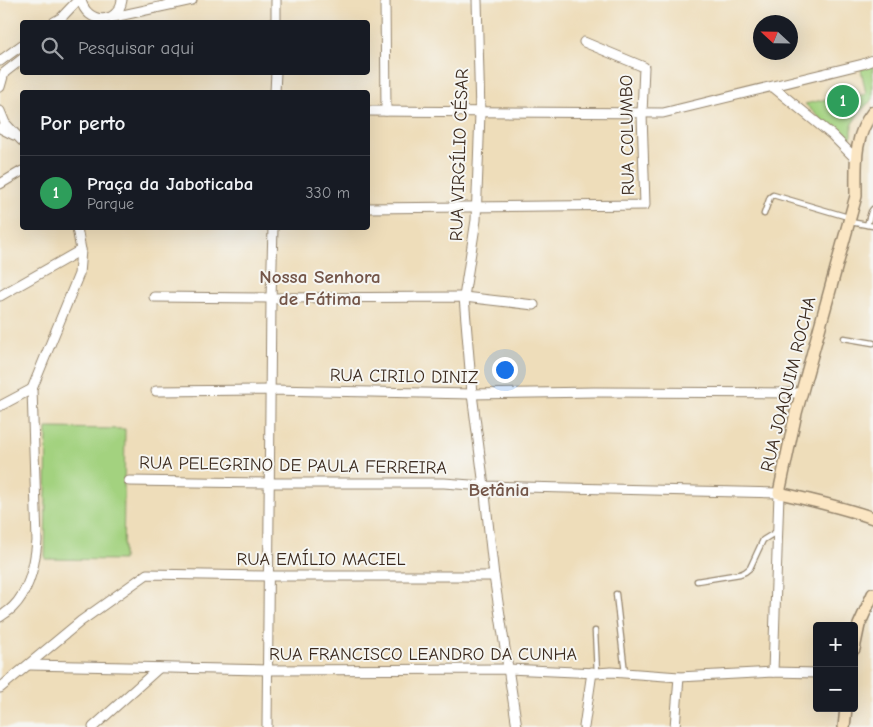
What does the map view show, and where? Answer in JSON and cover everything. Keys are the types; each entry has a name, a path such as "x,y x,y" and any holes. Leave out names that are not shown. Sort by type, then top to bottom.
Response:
{"main road":[{"name":"RUA JOAQUIM ROCHA","path":"778,493 801,393 856,196 858,143 863,128 873,112"},
{"name":"RUA PELEGRINO DE PAULA FERREIRA","path":"778,493 848,509 873,518"},
{"path":"858,630 873,594"},
{"path":"844,727 846,712"}],"street":[{"path":"58,20 80,0 90,16 105,18 118,12 122,0"},
{"path":"94,20 187,0"},
{"path":"276,0 276,20"},
{"path":"385,0 386,111"},
{"name":"RUA VIRGÍLIO CÉSAR","path":"477,0 480,113 477,208 464,297 472,394 494,576 517,727"},
{"name":"RUA COLUMBO","path":"477,208 644,204 642,114 644,67 584,42"},
{"path":"0,61 20,46"},
{"path":"370,111 663,113 864,64 873,60"},
{"path":"0,86 4,73 20,61"},
{"path":"275,90 276,75"},
{"path":"773,86 832,135 856,159"},
{"path":"0,111 5,122 20,138"},
{"path":"0,128 20,138"},
{"path":"843,146 858,143"},
{"path":"0,184 20,172"},
{"path":"370,208 477,208"},
{"path":"0,617 13,607 23,594 36,560 32,389 79,274 81,250 78,230"},
{"path":"268,727 273,230"},
{"path":"0,296 81,250"},
{"path":"154,297 464,297 534,305"},
{"path":"0,406 32,389"},
{"name":"RUA CIRILO DINIZ","path":"156,391 271,390 472,394 594,392 801,393"},
{"name":"RUA PELEGRINO DE PAULA FERREIRA","path":"129,481 444,483 484,486 778,493"},
{"name":"RUA JOAQUIM ROCHA","path":"773,672 778,493"},
{"name":"RUA EMÍLIO MACIEL","path":"29,665 81,621 147,574 494,576"},
{"path":"0,688 29,665"},
{"name":"RUA FRANCISCO LEANDRO DA CUNHA","path":"29,665 268,670 508,670 612,672 679,677 773,672 813,673"},
{"path":"93,727 159,668"},
{"path":"584,727 595,672"},
{"path":"675,727 679,677"}],"lane":[{"path":"764,214 773,195 873,226"},
{"path":"866,225 873,209"},
{"path":"844,338 873,343"},
{"path":"697,581 745,572 750,568 763,540 778,531"},
{"path":"616,594 625,673"},
{"path":"595,631 595,672"}],"green space":[{"path":"873,66 873,99 860,111 852,124 852,136 843,141 805,104 857,92 858,96 866,94 861,69"},
{"path":"47,428 125,429 123,560 45,559"}],"place":[{"name":"Praça da Jaboticaba","path":"843,101"}],"district":[{"name":"Nossa Senhora de Fátima","path":"320,287"},
{"name":"Betânia","path":"499,489"}]}
